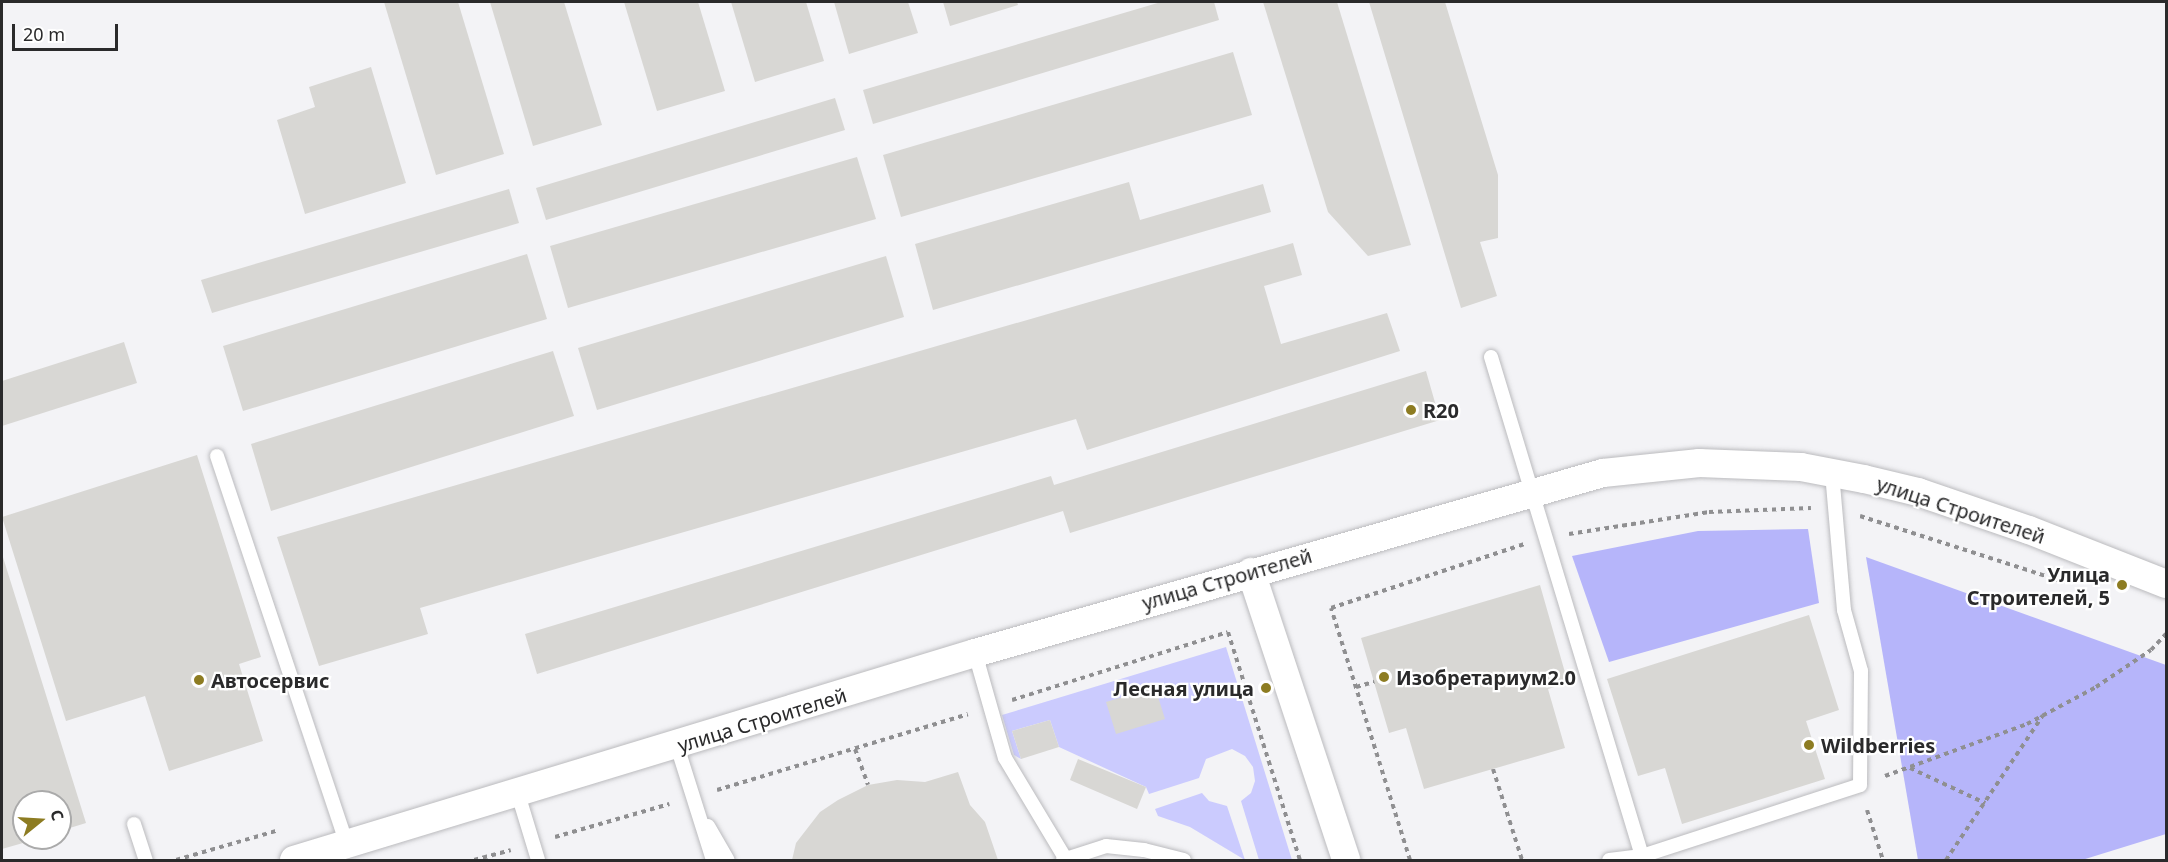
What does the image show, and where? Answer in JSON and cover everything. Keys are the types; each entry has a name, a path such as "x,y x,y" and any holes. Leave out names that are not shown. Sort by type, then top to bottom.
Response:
{"street":[{"name":"улица Строителей","path":"294,861 677,746 975,653 1251,572 1603,473 1700,463 1801,467 1832,473 1918,492 2166,584"},
{"path":"1251,572 1346,861"}],"lane":[{"path":"1491,357 1642,858"},
{"path":"217,456 347,845"},
{"path":"1609,861 1642,858 1860,785 1861,671 1844,610 1833,507 1832,473"},
{"path":"975,653 1005,758 1064,859 1106,846 1144,850 1184,861"},
{"path":"677,746 713,861"},
{"path":"518,794 538,861"},
{"path":"695,801 728,861"},
{"path":"134,824 146,861"}],"path":[{"path":"1410,861 1331,608 1544,537 1709,512 1833,507 2066,582"},
{"path":"474,861 533,843 695,801 1228,632 1300,861"},
{"path":"1883,861 1860,785 1910,768 2044,715 2096,687 2151,650 2166,634"},
{"path":"1356,687 1374,682"},
{"path":"1946,861 2044,715"},
{"path":"855,749 868,785"},
{"path":"1910,768 1985,803"},
{"path":"1493,769 1522,861"}],"shaded area":[{"path":"1808,529 1819,603 1609,662 1572,556 1698,531"},
{"path":"1866,557 2166,665 2166,834 2082,860 1918,860"},
{"path":"1226,647 1292,860 1259,860 1241,801 1251,793 1255,781 1253,767 1245,756 1232,749 1206,759 1199,778 1149,794 1146,787 1059,747 1050,720 1012,731 1021,759 1014,755 1002,715"},
{"path":"1202,793 1209,801 1227,806 1245,860 1190,827 1158,816 1155,809"}],"building":[{"path":"384,2 458,2 504,154 436,175"},
{"path":"490,2 564,2 602,125 533,146"},
{"path":"624,2 698,2 725,91 657,111"},
{"path":"731,2 806,2 824,61 755,82"},
{"path":"834,2 908,2 918,33 849,54"},
{"path":"943,2 1017,2 1018,5 950,26"},
{"path":"1161,2 1214,2 1219,20 873,124 863,90"},
{"path":"1263,2 1337,2 1411,245 1368,256 1328,212"},
{"path":"1369,2 1445,2 1498,175 1498,238 1480,242 1497,296 1461,308"},
{"path":"1233,52 1252,115 901,217 883,155"},
{"path":"371,67 406,183 305,214 277,120 315,107 309,87"},
{"path":"835,98 845,130 546,220 536,188"},
{"path":"857,157 876,219 568,308 550,246"},
{"path":"1129,182 1140,220 1263,184 1271,212 933,310 915,244"},
{"path":"509,189 519,223 212,313 201,280"},
{"path":"1293,243 1302,275 1264,286 1281,344 1387,313 1400,351 1087,450 1076,419 420,608 428,634 319,666 277,537"},
{"path":"527,254 547,319 243,411 223,346"},
{"path":"886,256 904,317 597,410 578,348"},
{"path":"124,342 137,383 2,426 2,381"},
{"path":"553,351 574,416 271,511 251,444"},
{"path":"1426,371 1440,420 1070,533 1063,511 537,674 525,634 1051,476 1054,485"},
{"path":"197,455 261,657 239,664 263,741 169,771 145,696 66,721 2,517"},
{"path":"2,554 86,823 72,827 72,790 12,790 12,846 2,849"},
{"path":"1540,585 1568,683 1548,689 1565,748 1424,789 1406,728 1389,733 1361,638"},
{"path":"1809,615 1839,710 1806,721 1825,779 1682,824 1665,768 1638,776 1607,679"},
{"path":"1155,687 1165,719 1116,734 1106,702"},
{"path":"1050,720 1059,747 1021,759 1012,731"},
{"path":"1078,759 1146,787 1137,809 1070,780"},
{"path":"958,772 970,805 985,822 998,860 792,860 796,843 820,812 838,800 868,785 897,780 925,782"}],"place":[{"name":"R20","path":"1411,410"},
{"name":"Улица Строителей, 5","path":"2122,585"},
{"name":"Изобретариум2.0","path":"1384,677"},
{"name":"Автосервис","path":"199,680"},
{"name":"Лесная улица","path":"1266,688"},
{"name":"Wildberries","path":"1809,745"}]}
